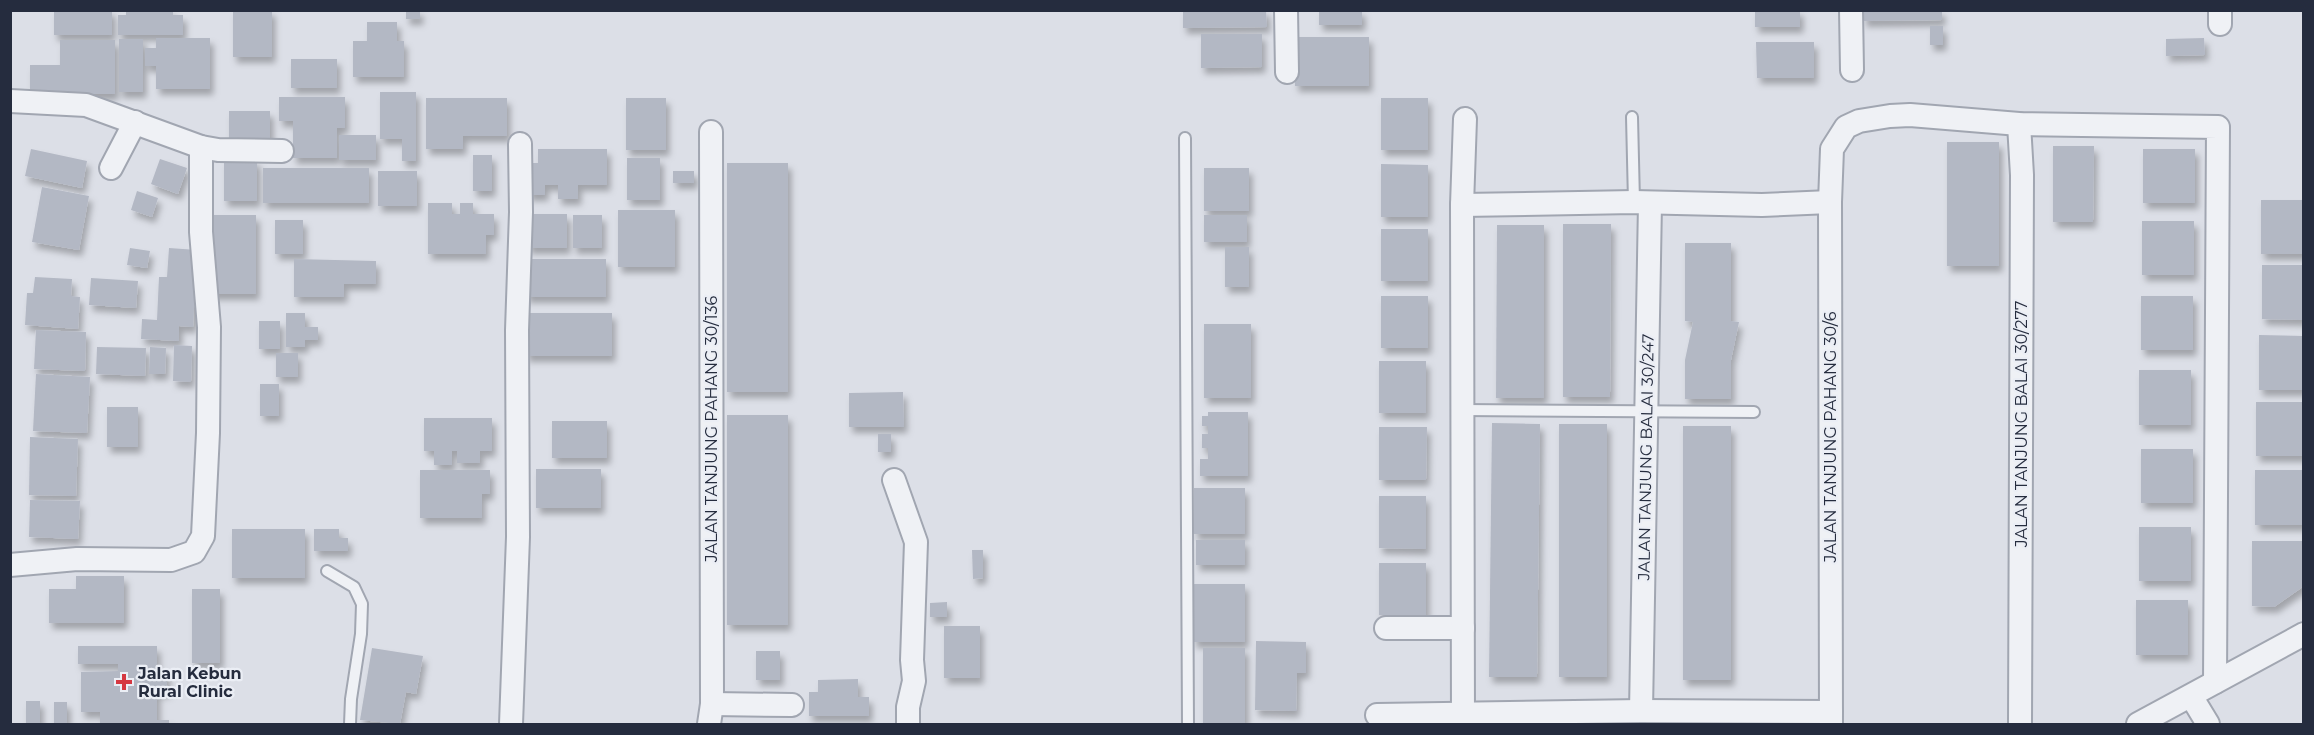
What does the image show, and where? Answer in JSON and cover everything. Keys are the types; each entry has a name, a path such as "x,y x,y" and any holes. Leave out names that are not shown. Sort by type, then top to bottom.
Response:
{"street":[{"path":"1286,10 1287,72"},
{"path":"1851,10 1852,70"},
{"path":"10,101 86,105 201,147 218,150 282,151"},
{"name":"JALAN TANJUNG PAHANG 30/6","path":"1831,718 1830,202 1832,149 1846,127 1858,121 1890,116 1962,118 2019,124"},
{"path":"1463,719 1462,206 1465,119"},
{"path":"111,168 135,122"},
{"path":"2019,124 2218,127 2215,682"},
{"name":"JALAN TANJUNG BALAI 30/277","path":"2019,124 2022,175 2020,724"},
{"name":"JALAN TANJUNG PAHANG 30/136","path":"711,132 711,714"},
{"path":"511,724 518,537 517,330 521,212 520,144"},
{"path":"10,565 77,559 171,560 194,552 203,536 207,493 209,327 201,232 201,147"},
{"path":"1462,206 1642,202 1762,205 1830,202"},
{"name":"JALAN TANJUNG BALAI 30/247","path":"1641,711 1648,411 1642,202"},
{"path":"894,480 916,542 912,660 914,681 908,707 908,724"},
{"path":"1386,628 1463,628"},
{"path":"2138,724 2304,634"},
{"path":"2192,696 2208,724"},
{"path":"711,714 792,705"},
{"path":"1377,714 1463,719 1641,711 1831,718"}],"lane":[{"path":"1632,117 1642,202"},
{"path":"1185,138 1188,724"},
{"path":"1463,410 1754,412"},
{"path":"327,571 354,587 362,604 362,634 351,699 350,724"}],"building":[{"path":"54,10 112,10 112,35 54,35"},
{"path":"126,10 173,10 173,15 183,15 183,35 118,35 118,15 126,15"},
{"path":"233,10 272,10 272,57 233,57"},
{"path":"406,10 420,10 420,19 406,19"},
{"path":"1183,10 1266,10 1267,27 1183,28"},
{"path":"1319,10 1362,10 1362,25 1319,25"},
{"path":"1755,10 1800,10 1800,27 1755,27"},
{"path":"1863,10 1942,10 1942,20 1863,21"},
{"path":"367,22 397,22 397,41 404,41 404,77 353,77 353,41 367,41"},
{"path":"1930,26 1943,26 1943,45 1930,45"},
{"path":"1201,34 1262,34 1262,67 1201,68"},
{"path":"1295,37 1369,37 1369,86 1295,86"},
{"path":"156,38 210,38 210,89 156,89 156,66 145,66 145,48 156,48"},
{"path":"2204,38 2205,55 2166,56 2166,39"},
{"path":"119,39 143,39 143,92 119,92"},
{"path":"60,40 115,40 115,94 30,94 30,65 60,65"},
{"path":"1756,42 1814,42 1814,78 1757,78"},
{"path":"291,59 337,59 337,88 291,88"},
{"path":"380,92 416,92 416,161 402,161 402,139 380,139"},
{"path":"279,97 345,97 345,128 337,128 337,158 293,158 293,121 279,121"},
{"path":"426,98 507,98 507,136 463,136 463,149 426,149"},
{"path":"626,98 666,98 666,150 626,150"},
{"path":"1381,98 1428,98 1428,150 1381,150"},
{"path":"229,111 270,111 270,142 229,142"},
{"path":"339,135 376,135 376,160 339,160"},
{"path":"1947,142 1999,142 1999,266 1947,266"},
{"path":"2053,146 2094,146 2093,222 2053,222"},
{"path":"31,149 87,161 82,188 25,176"},
{"path":"538,149 607,149 607,185 578,185 578,199 558,199 558,185 545,185 545,195 527,195 527,163 538,163"},
{"path":"2143,149 2195,149 2195,203 2143,203"},
{"path":"473,155 492,155 492,191 473,191"},
{"path":"627,158 660,158 660,200 627,200"},
{"path":"160,159 187,168 178,194 151,184"},
{"path":"224,160 257,160 257,201 224,201"},
{"path":"727,163 788,163 788,392 727,392"},
{"path":"1381,164 1428,165 1428,217 1381,217"},
{"path":"263,168 369,168 369,203 263,203"},
{"path":"1204,168 1249,168 1249,211 1204,211"},
{"path":"378,171 417,171 417,206 378,206"},
{"path":"673,171 694,171 694,183 673,183"},
{"path":"42,187 89,196 79,250 32,242"},
{"path":"137,191 158,198 152,217 131,210"},
{"path":"2261,200 2304,200 2304,254 2261,254"},
{"path":"428,203 452,203 452,214 460,214 460,203 473,203 473,214 494,214 494,235 486,235 486,254 428,254"},
{"path":"618,210 675,210 675,267 618,267"},
{"path":"527,214 567,214 567,248 527,248"},
{"path":"208,215 256,215 256,294 208,294"},
{"path":"573,215 602,215 602,248 573,248"},
{"path":"1204,215 1247,215 1247,242 1204,242"},
{"path":"275,220 303,220 303,254 275,254"},
{"path":"2142,221 2194,221 2194,275 2142,275"},
{"path":"1563,224 1611,224 1610,397 1563,397"},
{"path":"1497,225 1544,225 1544,398 1496,398"},
{"path":"1381,229 1428,229 1428,281 1381,281"},
{"path":"1685,243 1731,243 1731,321 1739,322 1731,360 1731,399 1685,399 1685,360 1693,322 1685,321"},
{"path":"1225,247 1249,247 1249,287 1225,287"},
{"path":"130,248 150,251 147,268 127,265"},
{"path":"169,248 197,250 193,327 179,326 179,341 141,339 142,319 157,320 159,277 167,277"},
{"path":"294,259 376,261 376,284 344,284 344,297 294,297"},
{"path":"525,259 606,259 606,297 525,297"},
{"path":"2262,265 2304,265 2304,320 2262,319"},
{"path":"35,277 72,279 71,296 80,297 78,329 25,325 27,293 33,293"},
{"path":"91,278 138,281 136,308 89,305"},
{"path":"1381,296 1428,296 1428,348 1381,348"},
{"path":"2141,296 2193,296 2193,350 2141,350"},
{"path":"286,313 305,313 305,327 318,327 318,340 305,340 305,347 286,347"},
{"path":"525,313 612,313 612,356 525,356"},
{"path":"259,321 280,321 280,349 259,349"},
{"path":"1204,324 1251,324 1251,398 1204,398"},
{"path":"36,330 86,332 85,371 34,369"},
{"path":"2259,335 2304,336 2304,390 2259,390"},
{"path":"174,345 192,346 191,382 173,381"},
{"path":"97,347 146,348 145,376 96,374"},
{"path":"150,347 166,348 165,374 149,374"},
{"path":"276,353 298,353 298,377 276,377"},
{"path":"1379,361 1426,361 1426,413 1379,413"},
{"path":"2139,370 2191,370 2191,425 2139,425"},
{"path":"36,374 90,377 87,433 33,431"},
{"path":"260,384 279,384 279,416 260,416"},
{"path":"903,392 904,427 849,427 849,393"},
{"path":"2256,402 2304,402 2304,456 2256,456"},
{"path":"107,407 138,407 138,447 107,447"},
{"path":"1208,412 1248,412 1248,476 1200,476 1200,459 1208,459 1208,448 1202,448 1202,434 1208,434 1208,426 1202,426 1202,416 1208,416"},
{"path":"727,415 788,415 788,625 727,625"},
{"path":"424,418 492,418 492,451 480,451 480,463 457,463 457,451 452,451 452,465 434,465 434,451 424,451"},
{"path":"552,421 607,421 607,458 552,458"},
{"path":"1492,423 1540,424 1537,677 1489,677"},
{"path":"1559,424 1607,424 1607,677 1559,677"},
{"path":"1683,426 1731,426 1731,680 1683,680"},
{"path":"1379,427 1427,427 1426,480 1379,480"},
{"path":"878,434 891,434 891,452 878,452"},
{"path":"30,437 78,439 76,496 29,495"},
{"path":"2141,449 2193,449 2193,503 2141,503"},
{"path":"536,469 601,469 601,508 536,508"},
{"path":"420,470 490,470 490,494 482,494 482,518 420,518"},
{"path":"2255,470 2304,470 2304,525 2255,525"},
{"path":"1194,488 1245,488 1245,534 1194,534"},
{"path":"1379,496 1426,496 1426,549 1379,548"},
{"path":"30,500 80,501 78,539 29,537"},
{"path":"2139,527 2191,527 2191,581 2139,581"},
{"path":"232,529 305,529 305,578 232,578"},
{"path":"314,529 339,529 339,538 348,538 348,551 314,551"},
{"path":"1196,540 1245,540 1245,565 1196,565"},
{"path":"2252,541 2304,541 2304,586 2274,607 2252,606"},
{"path":"972,550 983,550 983,578 973,579"},
{"path":"1379,563 1426,563 1426,615 1379,615"},
{"path":"76,576 124,576 124,623 49,623 49,589 76,589"},
{"path":"1193,584 1245,584 1245,642 1193,642"},
{"path":"192,589 220,589 220,663 192,663"},
{"path":"2136,600 2188,600 2188,655 2136,655"},
{"path":"947,602 947,617 930,617 930,603"},
{"path":"944,626 980,626 980,678 944,678"},
{"path":"1256,641 1306,642 1306,673 1297,673 1296,711 1255,710"},
{"name":"Jalan Kebun Rural Clinic","path":"78,646 157,646 157,670 167,670 167,692 157,692 157,720 169,720 169,724 100,724 100,712 81,712 81,672 118,671 118,664 78,664"},
{"path":"372,648 423,656 416,694 406,692 400,724 360,720"},
{"path":"1203,648 1245,648 1245,724 1203,724"},
{"path":"756,651 780,651 780,680 756,680"},
{"path":"858,679 858,697 869,697 869,716 809,716 809,692 818,692 818,680"},
{"path":"26,701 40,701 40,724 26,724"},
{"path":"54,702 67,702 67,724 54,724"}],"place":[{"name":"Jalan Kebun Rural Clinic","path":"124,682"}]}
